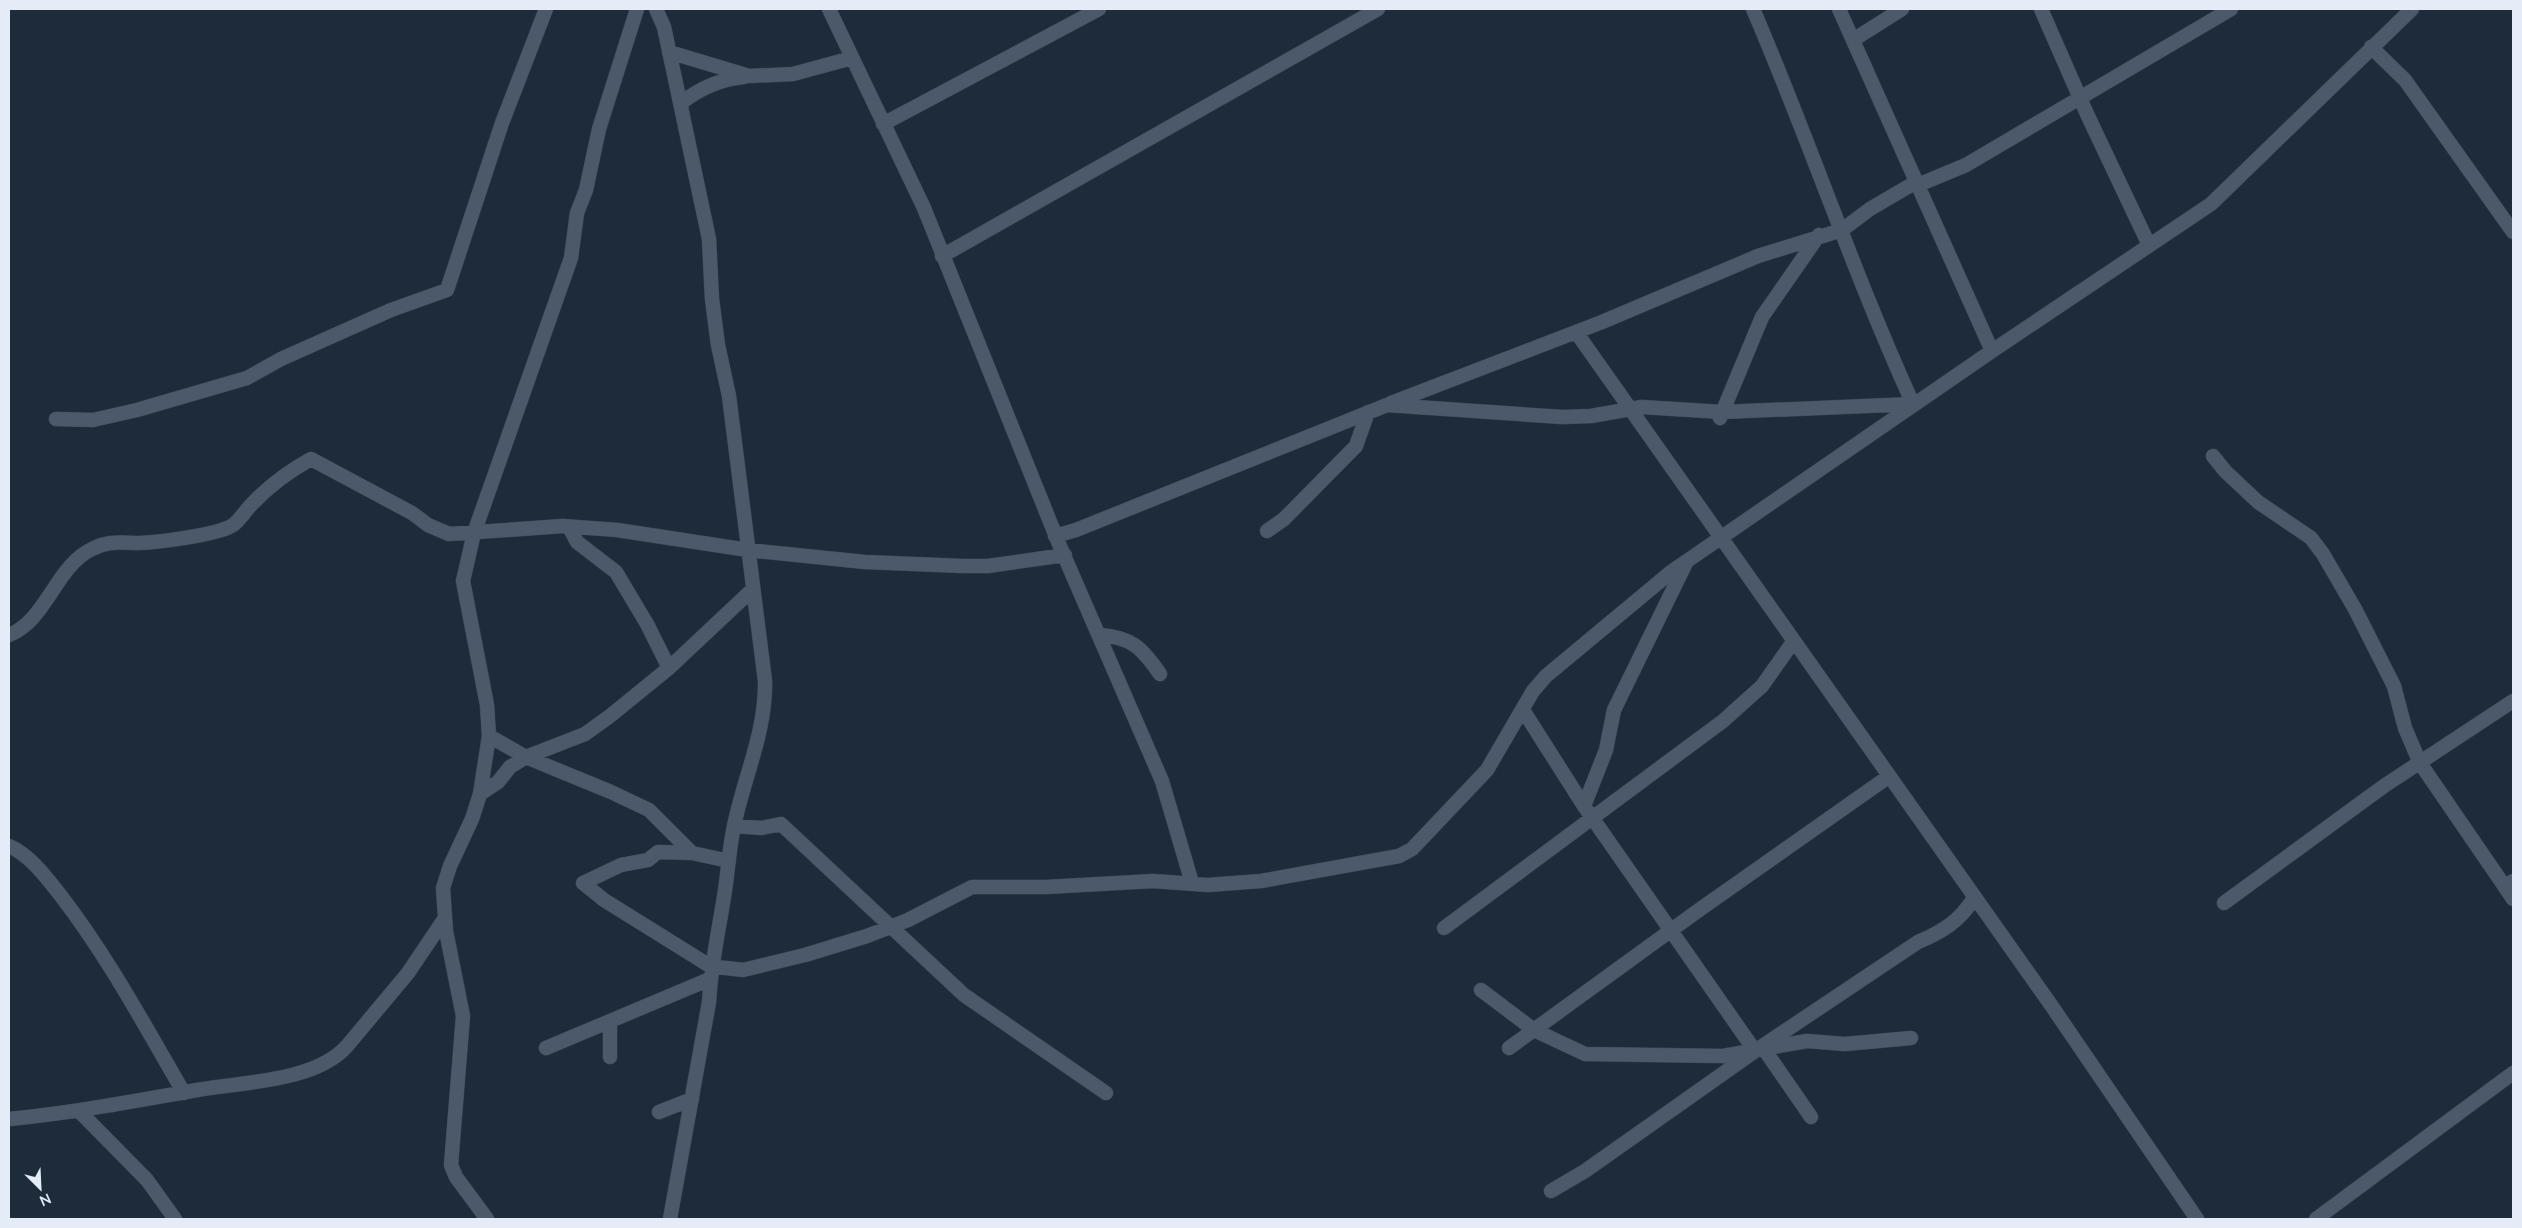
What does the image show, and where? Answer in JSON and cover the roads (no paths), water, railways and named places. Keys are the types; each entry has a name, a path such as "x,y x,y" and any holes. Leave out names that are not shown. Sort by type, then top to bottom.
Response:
{"street":[{"path":"56,419 93,420 137,410 247,378 282,359 391,310 447,290 502,123 546,9"},
{"path":"488,1219 456,1176 451,1165 463,1016 445,918 443,888 450,866 472,819 480,794 489,736 487,705 463,581 474,532 571,258 577,213 586,190 599,129 637,9"},
{"path":"656,9 664,27 709,239 716,327 729,396 766,701 763,719 734,826 710,972 709,1002 670,1219 674,1219"},
{"path":"829,9 924,208 1055,536 1065,555 1162,781 1192,883"},
{"path":"884,124 1098,9"},
{"path":"942,256 1378,9"},
{"path":"1753,9 1842,230 1885,344 1913,404"},
{"path":"1839,9 1992,351"},
{"path":"1853,40 1902,9"},
{"path":"2041,9 2081,96 2086,114 2149,244"},
{"path":"1055,536 1076,530 1387,404 1576,332 1758,256 1819,235 1842,230 1877,205 1917,184 1966,165 2081,96 2122,75 2231,9"},
{"path":"546,1048 610,1020 710,972 755,968 821,950 891,927 972,887 1046,887 1145,881 1208,885 1261,881 1406,853 1487,770 1546,676 1686,562 1913,404 2211,204 2412,9"},
{"path":"2371,47 2406,80 2513,232"},
{"path":"669,52 749,76"},
{"path":"681,103 707,87 729,78 793,74 852,58"},
{"path":"1721,415 1762,317 1819,235"},
{"path":"1576,332 1631,408 1720,539 2051,1005 2197,1219"},
{"path":"1387,404 1562,418 1591,416 1631,408 1721,415 1913,404"},
{"path":"1267,531 1284,519 1356,446 1368,412"},
{"path":"2213,456 2225,471 2258,502 2311,538 2323,554 2355,609 2394,686 2406,728 2420,763 2509,884 2513,899"},
{"path":"9,635 24,627 37,613 51,590 65,573 91,549 113,541 140,542 163,540 205,533 233,525 252,504 292,469 311,459 412,513 428,525 449,534 569,527 617,530 748,550 865,562 963,566 988,566 1065,555"},
{"path":"569,527 577,542 616,572 647,624 669,668"},
{"path":"1588,811 1606,750 1614,710 1686,562"},
{"path":"480,794 498,782 510,767 526,756 585,734 610,716 669,668 752,589"},
{"path":"1099,635 1117,636 1132,642 1146,653 1160,674"},
{"path":"1444,928 1588,811 1723,721 1762,686 1793,642"},
{"path":"2224,903 2362,802 2513,701"},
{"path":"1523,710 1588,811 1811,1118"},
{"path":"489,736 526,756 648,810 692,853"},
{"path":"1509,1048 1672,929 1888,777"},
{"path":"734,826 762,828 781,824 964,995 1106,1093"},
{"path":"9,846 24,854 47,879 92,935 184,1092"},
{"path":"710,972 604,900 583,883 621,865 648,860 658,852 692,853 729,861"},
{"path":"1551,1191 1585,1170 1918,942 1942,932 1966,912 1974,898"},
{"path":"9,1119 79,1111 184,1092 285,1077 325,1063 339,1055 408,974 445,918"},
{"path":"1480,990 1534,1030 1585,1054 1723,1056 1807,1041 1845,1044 1911,1038"},
{"path":"610,1020 610,1057"},
{"path":"2316,1219 2513,1073"},
{"path":"659,1112 692,1099"},
{"path":"79,1111 147,1180 175,1219"}]}
